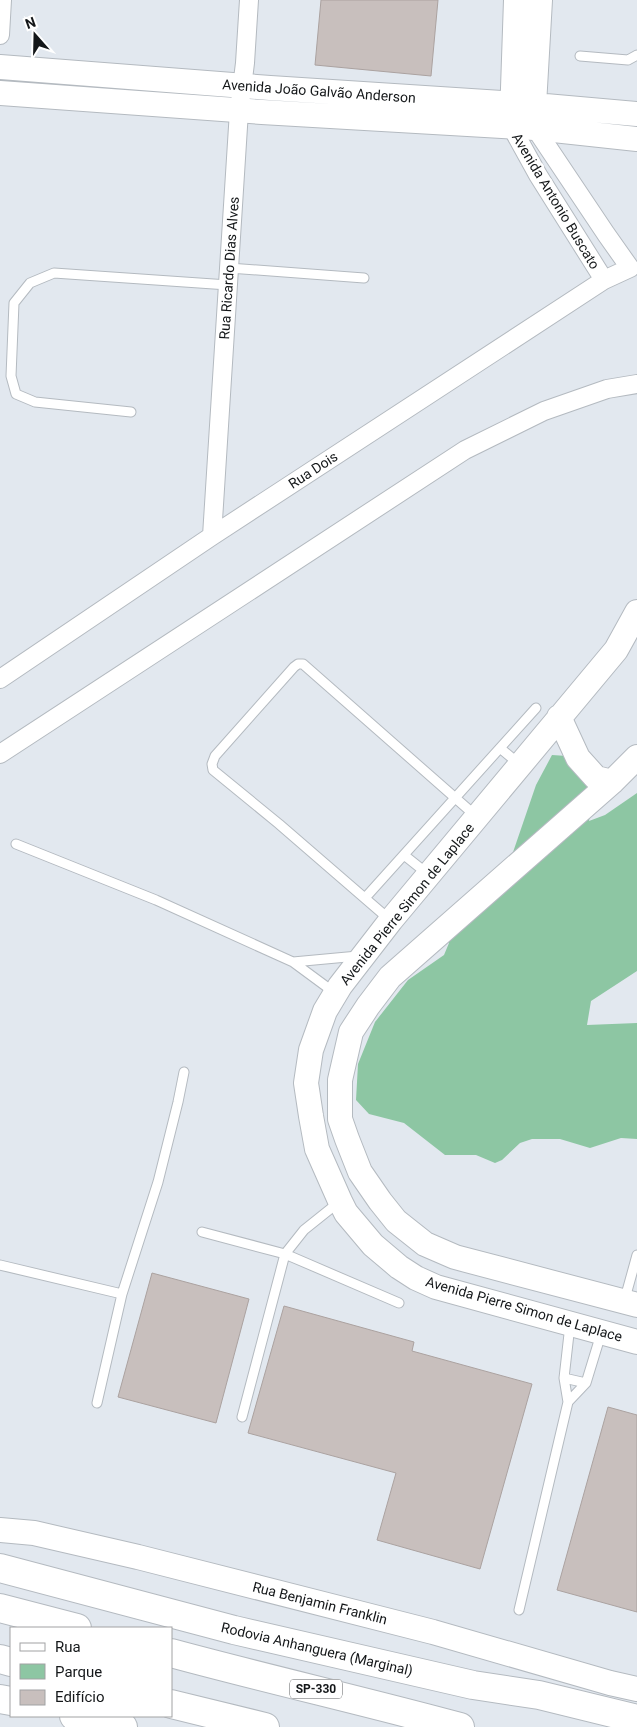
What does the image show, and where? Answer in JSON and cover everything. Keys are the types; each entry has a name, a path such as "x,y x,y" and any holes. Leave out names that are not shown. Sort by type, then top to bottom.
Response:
{"highway":[{"name":"Rodovia Anhanguera (Marginal)","path":"0,1568 234,1630 473,1685 539,1696 637,1718"},
{"path":"0,1608 73,1627"},
{"name":"SP-330","path":"172,1653 460,1727"},
{"path":"473,1685 614,1727"},
{"path":"172,1704 265,1727"},
{"path":"78,1717 123,1727"}],"street":[{"path":"0,35 2,0"},
{"name":"Rua Ricardo Dias Alves","path":"212,536 239,111 243,86 249,0"},
{"path":"516,0 523,116"},
{"path":"523,116 540,0"},
{"name":"Avenida João Galvão Anderson","path":"0,67 243,86 523,116 637,139"},
{"name":"Avenida João Galvão Anderson","path":"0,93 239,111 523,116 637,114"},
{"name":"Avenida Antonio Buscato","path":"523,116 606,234 634,267"},
{"name":"Avenida Antonio Buscato","path":"523,116 538,175 604,280"},
{"name":"Rua Dois","path":"0,679 212,536 604,280 634,267"},
{"path":"0,754 465,450 544,411 607,388 637,384"},
{"name":"Avenida Pierre Simon de Laplace","path":"637,612 616,650 391,920 335,993 325,1011 311,1050 306,1083 318,1149 346,1213 373,1245 399,1266 416,1278 436,1287 537,1313 637,1342"},
{"path":"559,717 578,758 596,778 612,782"},
{"path":"631,1304 455,1257 425,1244 396,1221 360,1172 340,1119 340,1080 351,1032 390,977 612,782 637,757"},
{"path":"311,1050 345,1054"},
{"name":"Rua Benjamin Franklin","path":"0,1530 34,1534 138,1557 432,1632 637,1689"}],"lane":[{"path":"580,56 628,60 637,55"},
{"path":"131,412 35,402 16,394 11,376 14,303 30,284 54,274 364,278"},
{"path":"391,920 214,770 212,764 215,756 294,667 298,664 303,664 477,817"},
{"path":"365,898 536,708"},
{"path":"500,748 520,765"},
{"path":"16,844 156,900 293,962 335,993"},
{"path":"404,855 429,875"},
{"path":"293,962 363,956"},
{"path":"97,1403 122,1294 158,1182 184,1072"},
{"path":"242,1418 286,1254 304,1230 340,1201"},
{"path":"202,1232 286,1254 399,1303"},
{"path":"631,1304 637,1256"},
{"path":"0,1265 122,1294"},
{"path":"519,1610 568,1402 564,1378 570,1324"},
{"path":"568,1402 586,1383 601,1333"},
{"path":"564,1378 586,1383"}],"green space":[{"path":"552,755 567,756 589,776 593,799 589,821 605,815 637,793 637,971 591,1001 587,1025 637,1023 637,1139 621,1138 590,1148 560,1139 532,1139 520,1143 502,1160 495,1163 476,1155 445,1155 404,1123 369,1114 356,1100 358,1064 375,1022 408,980 444,955 449,943 447,930 510,861 536,785"}],"building":[{"path":"321,0 438,0 431,76 315,65"},
{"path":"152,1273 249,1299 216,1423 118,1397"},
{"path":"284,1306 414,1342 412,1351 532,1384 480,1569 377,1540 396,1473 248,1433"},
{"path":"608,1407 637,1415 637,1612 557,1590"}]}
